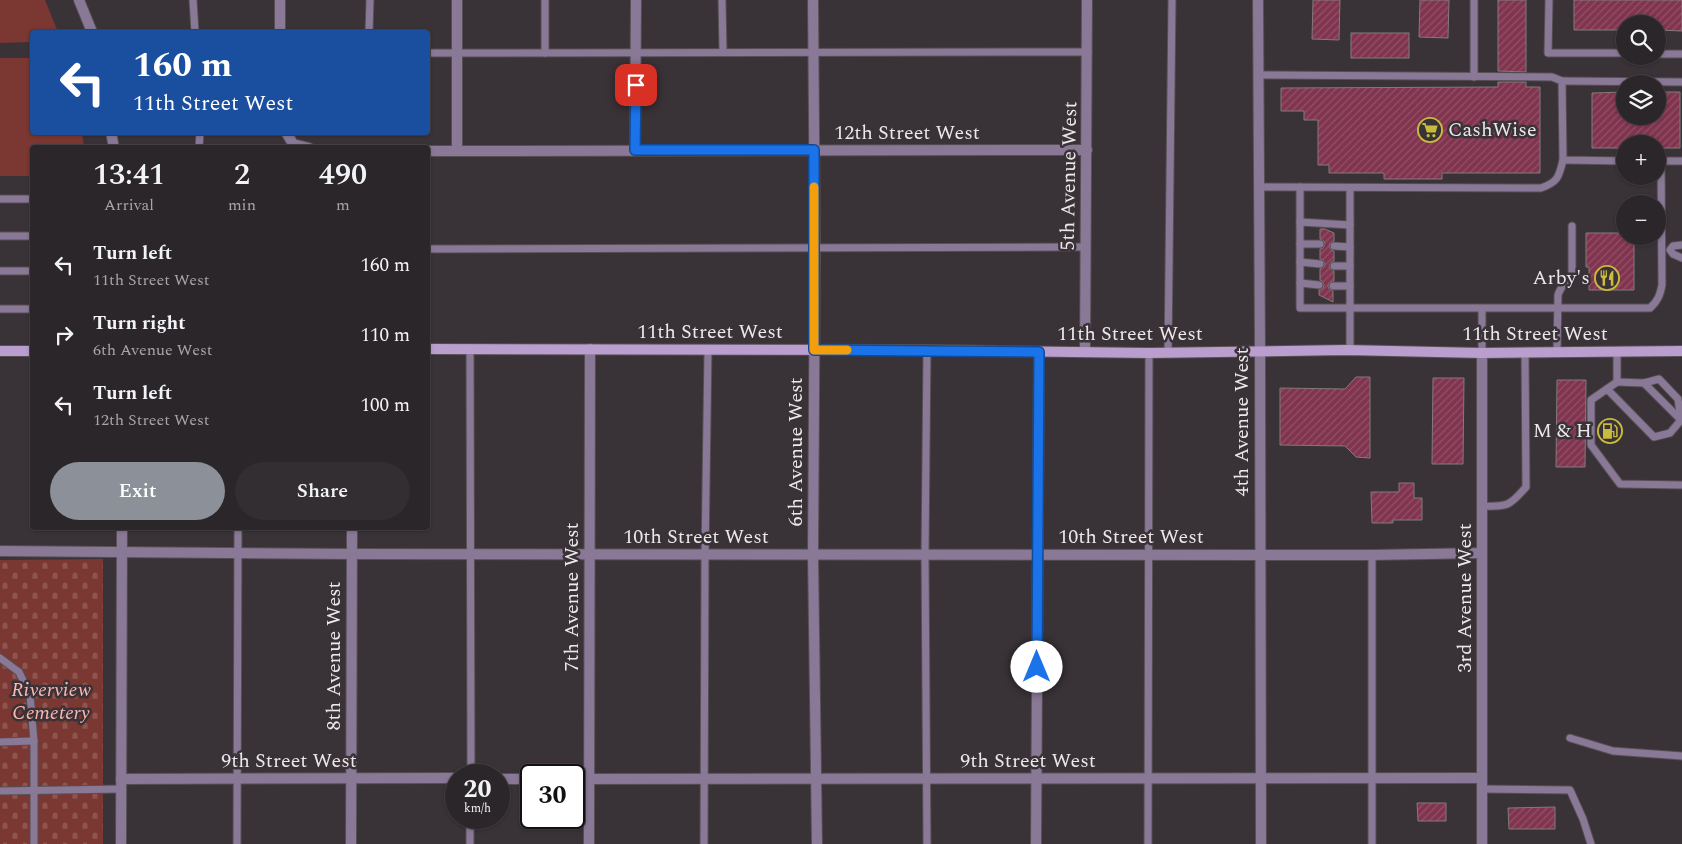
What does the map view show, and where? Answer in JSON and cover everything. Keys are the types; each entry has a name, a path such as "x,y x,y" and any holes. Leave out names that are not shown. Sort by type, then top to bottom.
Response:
{"main road":[{"name":"11th Street West","path":"430,349 927,350 1149,353 1350,350 1482,353 1682,351"},
{"path":"0,351 30,351"}],"street":[{"path":"78,0 91,30"},
{"path":"280,0 280,30"},
{"path":"457,0 457,151"},
{"path":"635,150 636,0"},
{"name":"6th Avenue West","path":"813,0 815,248 813,555 817,844"},
{"name":"5th Avenue West","path":"1085,352 1087,0"},
{"name":"4th Avenue West","path":"1258,0 1261,844"},
{"path":"288,135 293,144 297,145"},
{"name":"12th Street West","path":"430,151 1087,150"},
{"name":"7th Avenue West","path":"588,844 590,349"},
{"path":"1036,844 1039,352"},
{"name":"3rd Avenue West","path":"1482,353 1482,844"},
{"path":"120,844 122,530"},
{"name":"8th Avenue West","path":"351,844 352,530"},
{"name":"10th Street West","path":"0,551 471,555 1372,555 1482,553"},
{"name":"9th Street West","path":"121,784 238,779 445,778"},
{"name":"9th Street West","path":"585,779 1482,778"}],"lane":[{"path":"193,0 195,30"},
{"path":"370,0 370,30"},
{"path":"545,0 545,53"},
{"path":"722,0 723,52"},
{"path":"1168,353 1172,0"},
{"path":"1474,0 1474,77"},
{"path":"1549,0 1548,53 1616,53"},
{"path":"430,53 1088,52"},
{"path":"1666,54 1682,54"},
{"path":"1258,75 1552,77 1562,81 1682,82"},
{"path":"1259,188 1541,188 1551,184 1559,177 1563,160 1562,81"},
{"path":"1563,160 1616,161"},
{"path":"1666,161 1682,161"},
{"path":"1300,188 1300,308 1557,309 1650,308 1656,303 1662,285 1660,185"},
{"path":"1350,188 1350,350"},
{"path":"0,199 30,199"},
{"path":"1300,222 1350,225"},
{"path":"1557,352 1557,309 1560,287 1568,281 1572,274 1572,226"},
{"path":"0,236 30,236"},
{"path":"1300,244 1320,244"},
{"path":"1661,250 1670,250 1673,246 1682,245"},
{"path":"1334,246 1350,247"},
{"path":"430,249 1086,247"},
{"path":"1670,250 1673,254 1682,258"},
{"path":"1300,262 1320,264"},
{"path":"1334,266 1350,266"},
{"path":"0,271 30,270"},
{"path":"1300,283 1320,285"},
{"path":"1334,286 1350,286"},
{"path":"0,309 30,309"},
{"path":"1482,309 1482,353"},
{"path":"470,349 471,764"},
{"path":"704,844 708,349"},
{"path":"927,350 927,844"},
{"path":"1616,351 1617,382"},
{"path":"1482,506 1500,507 1514,502 1526,487 1525,352"},
{"path":"1148,844 1149,353"},
{"path":"1607,389 1654,437 1670,433 1681,420 1678,399 1659,379 1644,383 1617,382 1591,400 1591,445 1620,484 1682,485"},
{"path":"1644,383 1681,420"},
{"path":"237,844 238,530"},
{"path":"1372,555 1372,844"},
{"path":"0,658 19,672 30,695 34,741 34,844"},
{"path":"1570,738 1612,751 1682,756"},
{"path":"0,742 34,741"},
{"path":"0,791 34,791 121,784"},
{"path":"1482,789 1570,790 1583,819 1591,844"},
{"path":"470,829 470,844"}],"green space":[{"path":"0,0 45,0 57,30 30,30 30,42 0,43"},
{"path":"0,58 30,58 30,135 82,135 84,145 30,145 30,176 0,176"},
{"name":"Riverview Cemetery","path":"103,559 103,844 0,844 0,560"}],"building":[{"path":"1313,0 1340,0 1339,40 1312,39"},
{"path":"1420,0 1449,0 1448,38 1419,37"},
{"path":"1498,0 1526,0 1526,72 1498,71"},
{"path":"1574,0 1682,0 1682,31 1666,30 1666,15 1616,15 1616,30 1574,30"},
{"path":"1351,33 1409,33 1409,58 1351,58"},
{"path":"1498,82 1526,82 1526,87 1540,87 1540,173 1442,173 1442,179 1384,179 1384,173 1329,173 1329,165 1318,165 1318,120 1304,120 1304,111 1281,111 1281,88 1498,87"},
{"path":"1616,92 1616,125 1666,125 1666,92 1680,92 1680,148 1666,148 1666,135 1616,135 1616,148 1592,148 1592,93"},
{"path":"1320,229 1334,233 1334,241 1329,246 1334,251 1334,261 1329,266 1334,271 1334,281 1330,282 1328,286 1333,291 1333,302 1319,295 1319,290 1324,285 1320,280 1320,269 1325,264 1320,259 1320,249 1325,244 1320,239"},
{"path":"1586,233 1616,233 1616,245 1634,245 1634,290 1589,290 1589,267 1586,267"},
{"path":"1356,377 1370,377 1370,458 1356,457 1345,446 1280,445 1280,388 1345,389"},
{"path":"1433,378 1464,378 1463,464 1432,464"},
{"path":"1557,380 1586,380 1585,467 1556,467"},
{"path":"1399,483 1414,483 1414,498 1422,498 1422,520 1393,520 1393,523 1372,523 1371,492 1399,492"},
{"path":"1417,803 1446,803 1446,821 1418,821"},
{"path":"1555,807 1555,829 1509,829 1508,808"}],"slow traffic":[{"path":"814,187 814,350 847,350"}],"place":[{"name":"CashWise","path":"1430,130"},
{"name":"Arby's","path":"1607,278"},
{"name":"M & H","path":"1610,431"}],"route":[{"path":"636,85 635,150 814,150 814,350 1039,352 1037,667"}]}
